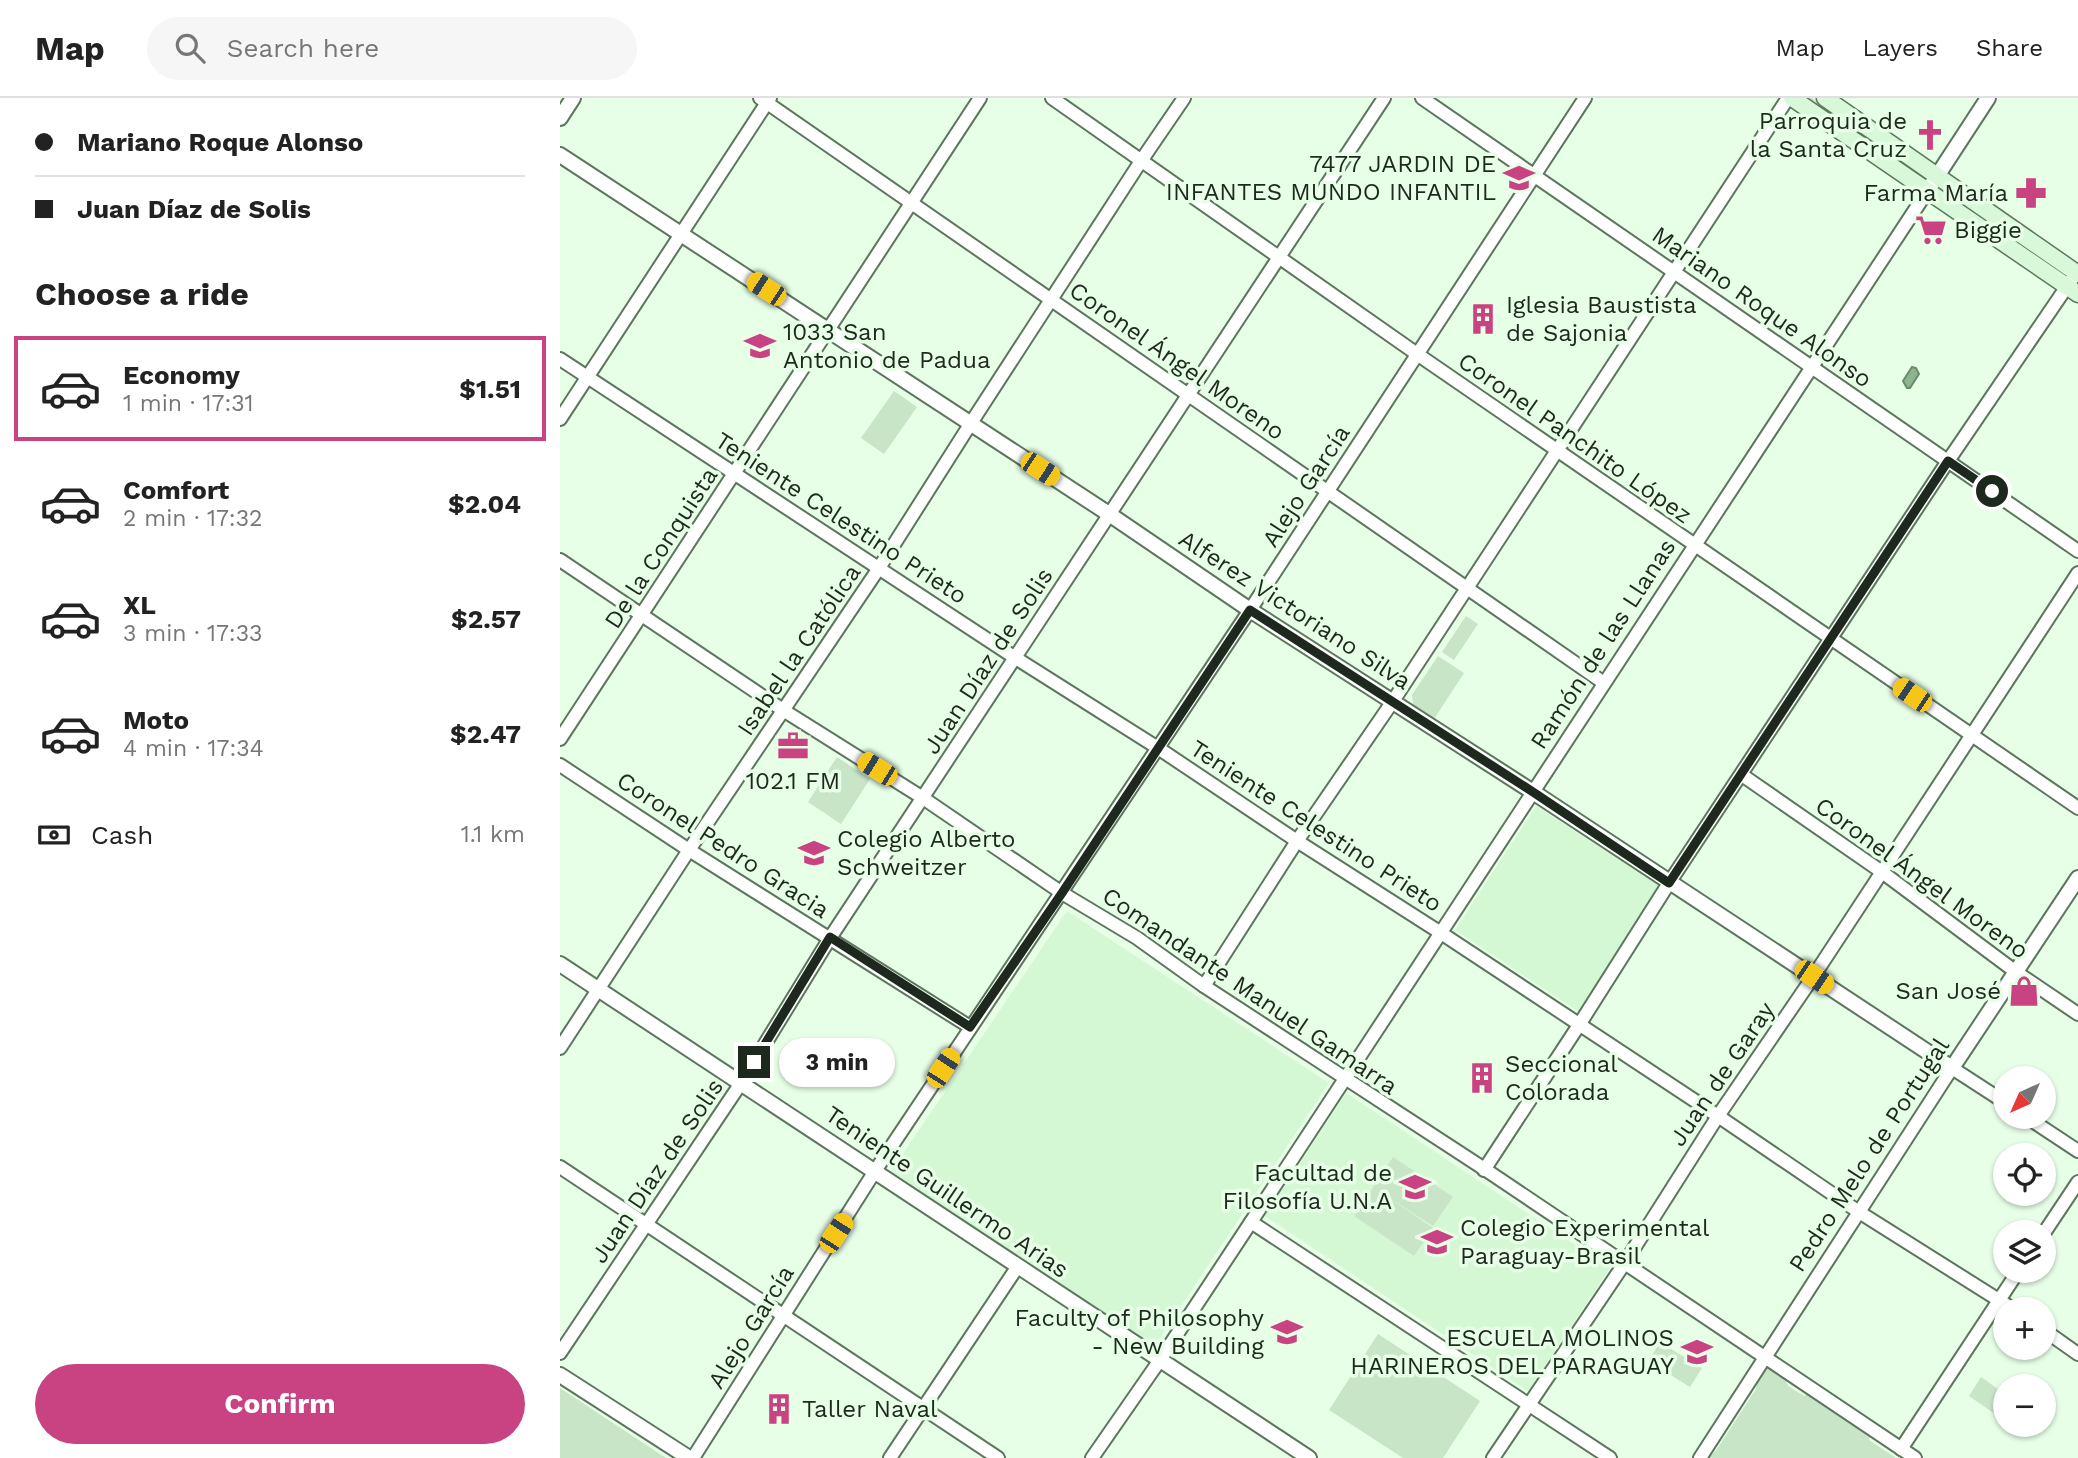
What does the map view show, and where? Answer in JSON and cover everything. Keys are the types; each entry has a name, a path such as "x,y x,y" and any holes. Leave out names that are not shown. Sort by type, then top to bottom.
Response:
{"main road":[{"path":"1790,98 2077,272"},
{"path":"1825,98 2072,290"}],"street":[{"path":"560,118 573,98"},
{"name":"De la Conquista","path":"560,739 830,331 980,98"},
{"name":"Coronel Panchito López","path":"1052,98 1557,451 2078,808"},
{"name":"Isabel la Católica","path":"560,1048 879,568 1051,299 1184,98"},
{"name":"Juan Díaz de Solis","path":"560,1353 741,1083 830,937 1384,98"},
{"name":"Mariano Roque Alonso","path":"1422,98 2078,551"},
{"name":"Alejo García","path":"691,1458 875,1171 1250,610 1585,98"},
{"path":"1204,986 1297,841 1393,701 1790,98"},
{"name":"Ramón de las Llanas","path":"1092,1458 1251,1222 1988,98"},
{"path":"560,419 766,100"},
{"name":"Coronel Ángel Moreno","path":"766,100 1604,683"},
{"name":"Alferez Victoriano Silva","path":"560,155 971,423 1250,610 1533,792 1993,1095"},
{"path":"1484,1170 1669,883 1948,461 2072,290 2077,272"},
{"name":"Teniente Celestino Prieto","path":"560,359 1441,933 1859,1212 1995,1297"},
{"name":"Comandante Manuel Gamarra","path":"560,561 1062,893 1137,938 1344,1080 1484,1170 1915,1458"},
{"name":"Juan de Garay","path":"1493,1458 1624,1264 1718,1116 1814,977 2078,573"},
{"name":"Coronel Pedro Gracia","path":"560,765 970,1027"},
{"name":"Coronel Ángel Moreno","path":"1742,775 1882,872 2016,972 2078,1014"},
{"name":"Pedro Melo de Portugal","path":"1699,1458 2078,878"},
{"name":"Teniente Guillermo Arias","path":"560,964 1300,1455"},
{"path":"2045,1129 2078,1151"},
{"path":"560,1167 998,1458"},
{"path":"2053,1220 2078,1182"},
{"path":"1251,1222 1610,1458"},
{"path":"890,1458 1018,1266"},
{"path":"1901,1448 1993,1310"},
{"path":"2056,1338 2078,1354"},
{"path":"560,1375 691,1458"}],"shaded area":[{"path":"1803,98 1812,98 1923,175 1923,179"},
{"path":"1943,189 2061,271 2061,274 1941,191"},
{"path":"1912,367 1916,368 1919,374 1910,388 1907,388 1903,381"},
{"path":"894,391 917,407 884,454 861,438"},
{"path":"1466,616 1478,624 1454,660 1442,652"},
{"path":"1438,656 1464,673 1434,719 1413,705 1412,695"},
{"path":"837,757 870,779 841,824 808,802"},
{"path":"1536,806 1659,886 1579,1012 1455,930"},
{"path":"1067,911 1329,1083 1154,1347 890,1173"},
{"name":"Colegio Experimental Paraguay-Brasil","path":"1346,1093 1610,1268 1528,1391 1265,1216"},
{"path":"1393,1157 1453,1197 1433,1226 1385,1195 1433,1228 1414,1256 1354,1216"},
{"path":"1378,1334 1480,1401 1443,1458 1403,1458 1329,1410"},
{"path":"1660,1342 1702,1368 1690,1387 1648,1361"},
{"path":"1766,1364 1785,1378 1788,1386 1804,1396 1808,1392 1870,1432 1869,1440 1896,1458 1708,1458 1717,1449 1756,1389 1755,1377"},
{"path":"1981,1377 1993,1386 1993,1413 1969,1396"},
{"path":"560,1388 666,1458 560,1458"}],"place":[{"name":"Parroquia de la Santa Cruz","path":"1930,135"},
{"name":"7477 JARDIN DE INFANTES MUNDO INFANTIL","path":"1519,178"},
{"name":"Farma María","path":"2031,193"},
{"name":"Biggie","path":"1931,230"},
{"name":"Iglesia Baustista de Sajonia","path":"1483,319"},
{"name":"1033 San Antonio de Padua","path":"760,346"},
{"name":"102.1 FM","path":"793,746"},
{"name":"Colegio Alberto Schweitzer","path":"814,853"},
{"name":"San José","path":"2024,991"},
{"name":"Seccional Colorada","path":"1482,1078"},
{"name":"Facultad de Filosofía U.N.A","path":"1415,1187"},
{"name":"Colegio Experimental Paraguay-Brasil","path":"1437,1242"},
{"name":"Faculty of Philosophy - New Building","path":"1287,1332"},
{"name":"ESCUELA MOLINOS HARINEROS DEL PARAGUAY","path":"1697,1352"},
{"name":"Taller Naval","path":"779,1409"}],"route":[{"path":"754,1062 830,937 970,1027 1250,610 1669,883 1948,461 1992,491"}]}
